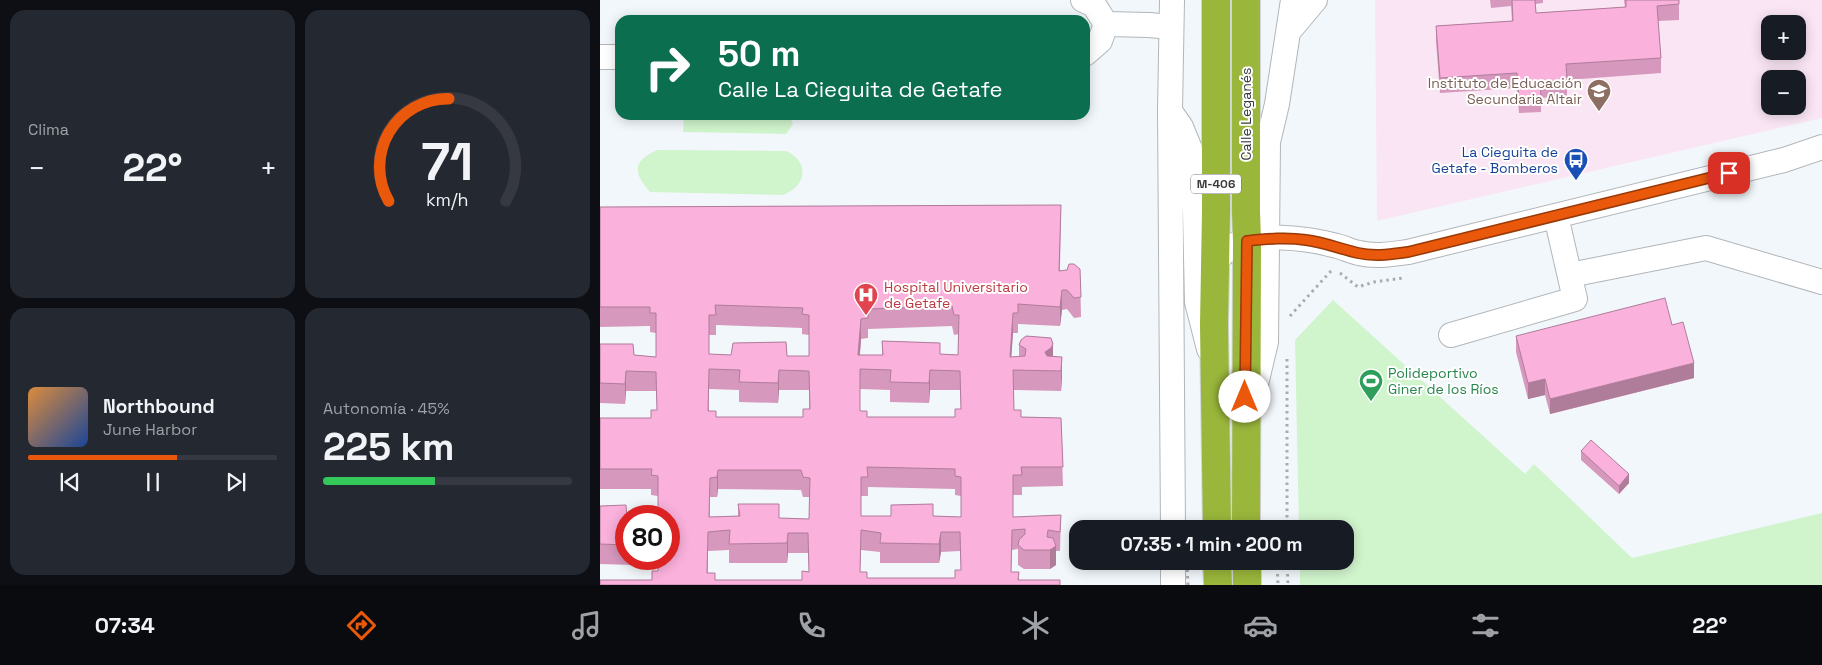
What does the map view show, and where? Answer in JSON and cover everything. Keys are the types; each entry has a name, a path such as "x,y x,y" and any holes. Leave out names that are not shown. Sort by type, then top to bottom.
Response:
{"highway":[{"name":"M-406","path":"1216,0 1215,369 1217,520"},
{"name":"Calle Leganés","path":"1246,0 1246,210 1257,240 1245,434 1246,520"},
{"path":"1217,570 1218,585"},
{"path":"1246,570 1247,585"}],"street":[{"path":"1083,0 1094,5 1106,24"},
{"path":"1172,0 1170,110 1173,520"},
{"path":"1257,240 1268,142 1277,104 1293,0"},
{"path":"1288,33 1315,0"},
{"path":"1106,24 1149,24 1171,27"},
{"path":"1090,50 1100,41 1106,24"},
{"path":"600,57 615,57"},
{"path":"1170,110 1181,127 1190,149 1195,211 1196,302 1215,369"},
{"path":"1215,262 1229,248 1257,240 1279,238 1305,240 1338,246 1359,253 1384,256 1408,252 1784,160 1822,147"},
{"path":"1784,160 1822,158"},
{"path":"1451,335 1576,299 1556,216"},
{"path":"1570,275 1706,248 1822,282"},
{"path":"1173,570 1174,585"}],"path":[{"path":"1286,311 1286,320"},
{"path":"1287,351 1287,520"},
{"path":"1187,570 1188,585"},
{"path":"1278,570 1278,585"},
{"path":"1288,570 1288,585"}],"shaded area":[{"name":"Instituto de Educación Secundaria Altair","path":"1375,0 1822,0 1822,118 1377,221"}],"green space":[{"path":"684,120 791,120 793,124 786,134 683,132"},
{"path":"657,150 786,151 799,162 802,174 796,187 782,195 650,192 640,179 638,168 639,163 643,159"},
{"name":"Polideportivo Giner de los Ríos","path":"1333,300 1525,474 1534,464 1632,558 1822,513 1822,585 1300,585 1300,570 1354,570 1354,520 1299,520 1295,340"}],"building":[{"path":"1512,0 1535,0 1536,13 1626,7 1626,0 1679,0 1679,4 1657,6 1661,58 1566,64 1567,80 1540,82 1541,96 1519,98 1517,73 1440,78 1436,26 1513,21"},
{"path":"1061,205 1059,271 1067,270 1069,264 1074,264 1080,269 1081,297 1074,298 1067,290 1062,290 1060,307 1018,304 1018,313 1013,313 1010,357 1025,356 1026,349 1019,345 1026,336 1051,338 1053,344 1045,352 1047,356 1062,357 1061,371 1013,370 1014,410 1021,410 1021,417 1061,418 1063,467 1021,467 1022,475 1013,475 1013,517 1061,515 1060,532 1048,530 1047,537 1053,538 1056,546 1050,550 1024,550 1018,545 1019,540 1025,534 1025,529 1012,530 1011,572 1019,572 1018,580 1060,580 1060,585 600,585 600,580 652,580 652,571 680,570 680,505 658,505 658,476 651,475 652,469 600,469 600,418 651,418 651,410 657,410 656,372 626,371 625,384 600,383 600,344 633,344 634,355 656,357 656,313 650,313 650,307 600,307 600,207","holes":["715,305 803,308 802,314 809,315 809,356 787,356 786,342 733,343 731,355 709,354 709,315 716,315","952,306 954,315 959,315 958,355 940,354 940,343 882,341 883,355 858,355 861,319 868,318 868,309","709,369 740,370 739,382 778,383 779,370 809,371 810,409 803,409 803,417 716,417 716,411 708,411","860,369 891,370 890,382 929,383 930,370 960,371 961,409 955,409 955,417 867,417 867,411 860,411","867,467 955,469 955,476 961,477 961,517 933,516 933,504 891,505 891,516 861,516 861,477 868,477","718,470 801,470 803,477 810,478 809,519 779,518 779,504 738,504 740,516 709,517 710,478 717,477","730,530 729,544 787,543 788,533 808,533 809,572 802,571 802,580 715,580 715,573 707,573 708,532","861,530 881,533 880,543 939,544 941,532 960,532 961,570 955,570 955,578 867,578 867,572 860,572"]},
{"path":"1665,298 1672,325 1683,322 1694,363 1550,399 1545,379 1528,383 1516,336"},
{"path":"1591,440 1629,474 1619,486 1581,451"},
{"path":"615,505 615,545 600,544 600,506"}],"place":[{"name":"Instituto de Educación Secundaria Altair","path":"1599,112"},
{"name":"La Cieguita de Getafe - Bomberos","path":"1576,181"},
{"name":"Hospital Universitario de Getafe","path":"866,316"},
{"name":"Polideportivo Giner de los Ríos","path":"1371,402"}],"route":[{"path":"1245,397 1247,241 1279,238 1305,240 1338,246 1359,253 1384,256 1408,252 1729,173"}]}
